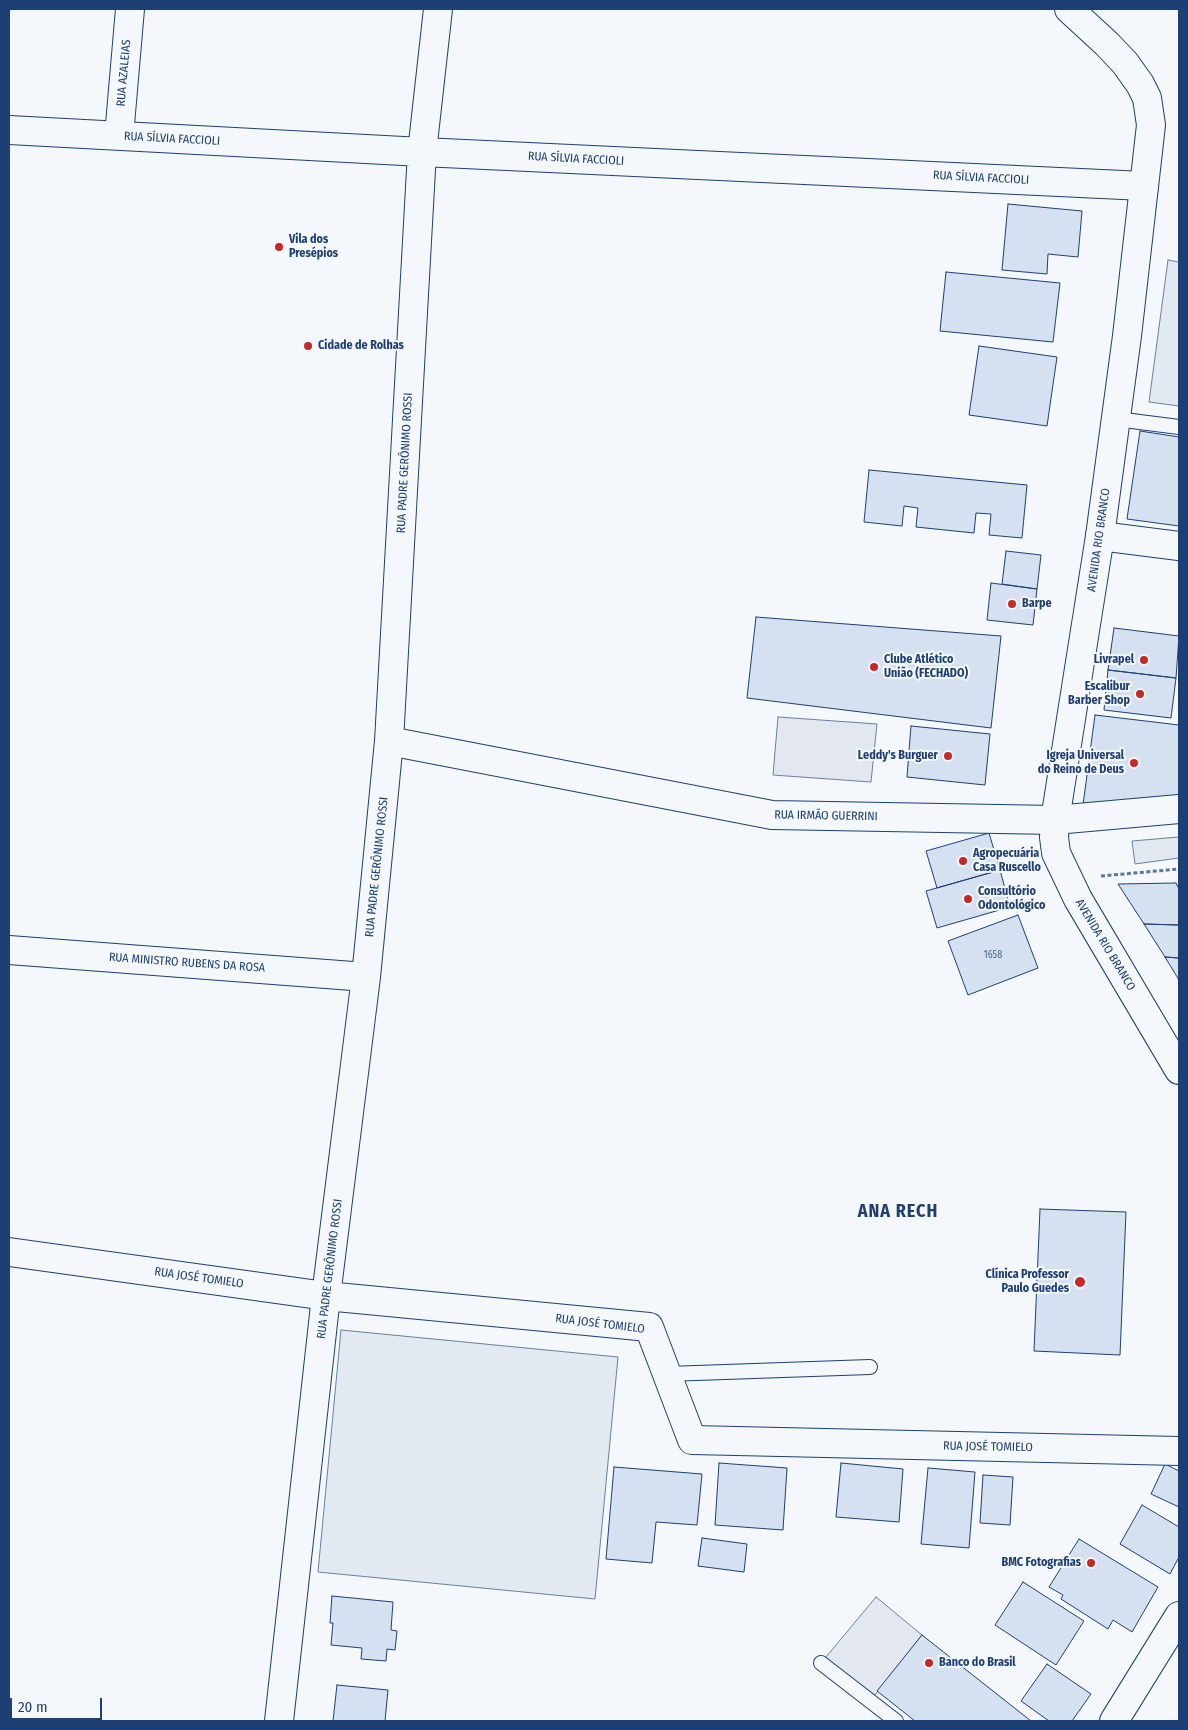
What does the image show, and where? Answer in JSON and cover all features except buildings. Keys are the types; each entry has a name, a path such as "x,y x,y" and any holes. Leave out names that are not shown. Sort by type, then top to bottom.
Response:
{"street":[{"name":"RUA AZALEIAS","path":"118,136 130,9"},
{"name":"RUA PADRE GERÔNIMO ROSSI","path":"279,1721 326,1296 366,977 389,741 422,152 438,9"},
{"name":"AVENIDA RIO BRANCO","path":"1069,9 1125,63 1140,84 1147,98 1151,124 1100,536 1055,820 1054,837 1056,853 1078,899 1179,1070"},
{"name":"RUA SÍLVIA FACCIOLI","path":"9,130 422,152 1144,186"},
{"path":"1100,536 1179,546"},
{"name":"RUA IRMÃO GUERRINI","path":"389,741 772,815 1055,820 1179,809"},
{"name":"RUA MINISTRO RUBENS DA ROSA","path":"9,950 366,977"},
{"name":"RUA JOSÉ TOMIELO","path":"9,1252 326,1296 649,1327 692,1440 1179,1452"},
{"path":"1114,1721 1179,1616"}],"lane":[{"path":"1116,418 1179,427"},
{"path":"667,1374 870,1367"},
{"path":"821,1663 896,1721"}],"path":[{"path":"1068,880 1179,869"}],"shaded area":[{"path":"1168,260 1179,262 1179,406 1149,402"},
{"path":"778,717 877,724 871,782 773,775"},
{"path":"1179,837 1179,858 1135,864 1132,841"},
{"path":"341,1330 618,1357 595,1599 318,1572"},
{"path":"876,1597 922,1635 870,1701 821,1663"}],"place":[{"name":"Vila dos Presépios","path":"279,247"},
{"name":"Cidade de Rolhas","path":"308,346"},
{"name":"Barpe","path":"1012,604"},
{"name":"Livrapel","path":"1144,660"},
{"name":"Clube Atlético União (FECHADO)","path":"874,667"},
{"name":"Escalibur Barber Shop","path":"1140,694"},
{"name":"Leddy's Burguer","path":"948,756"},
{"name":"Igreja Universal do Reino de Deus","path":"1134,763"},
{"name":"Agropecuária Casa Ruscello","path":"963,861"},
{"name":"Consultório Odontológico","path":"968,899"},
{"name":"Clínica Professor Paulo Guedes","path":"1080,1282"},
{"name":"BMC Fotografias","path":"1091,1563"},
{"name":"Banco do Brasil","path":"929,1663"}],"district":[{"name":"ANA RECH","path":"898,1212"}]}
